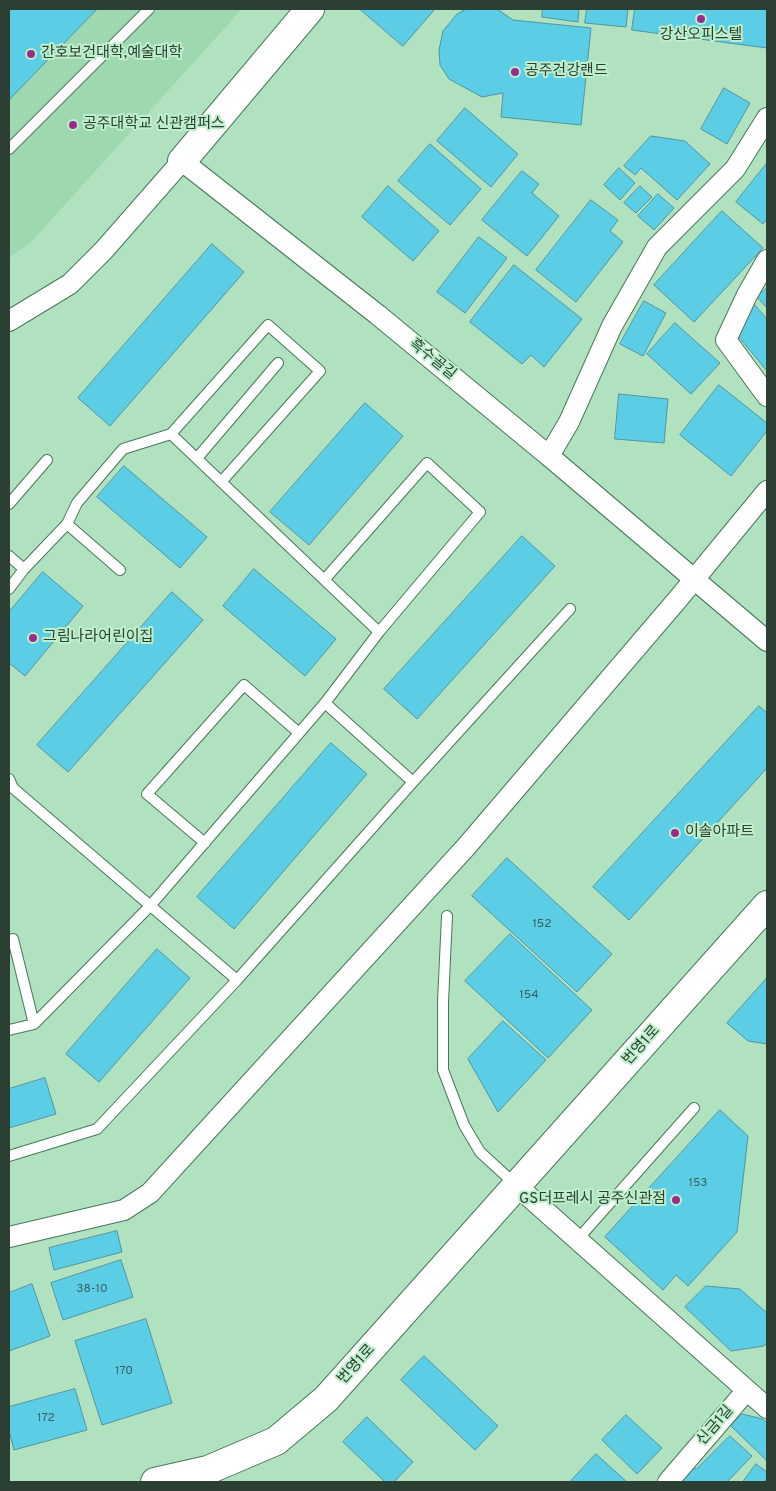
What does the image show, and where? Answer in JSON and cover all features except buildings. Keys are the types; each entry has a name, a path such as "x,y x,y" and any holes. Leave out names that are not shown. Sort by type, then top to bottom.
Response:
{"main road":[{"path":"182,161 310,9"},
{"name":"번영1로","path":"155,1482 208,1470 276,1441 326,1399 767,905"}],"street":[{"path":"549,456 569,422 612,326 657,247 735,169 767,118"},
{"path":"9,321 70,284 104,250 182,161"},
{"name":"흑수골길","path":"182,161 378,315 549,456 767,641"},
{"path":"767,260 747,295 726,340 767,396"},
{"path":"9,1237 124,1210 150,1193 466,847 694,580 767,491"},
{"path":"517,1186 767,1408"},
{"name":"신금1길","path":"668,1482 747,1390"}],"lane":[{"path":"9,149 149,9"},
{"path":"9,589 67,524 77,504 123,450 172,434 268,325 320,371 222,481"},
{"path":"198,457 278,363"},
{"path":"172,434 379,632"},
{"path":"9,504 47,460"},
{"path":"9,1030 34,1024 150,906 326,703 379,632 480,512 427,463 325,580"},
{"path":"67,524 120,570"},
{"path":"9,556 24,570"},
{"path":"9,1156 96,1129 237,980 570,609"},
{"path":"205,843 147,794 244,685 299,733"},
{"path":"326,703 413,782"},
{"path":"10,785 237,980"},
{"path":"447,916 442,1070 464,1125 480,1152 517,1186"},
{"path":"9,940 13,939 34,1024"},
{"path":"578,1239 694,1108"}],"shaded area":[{"name":"공주대학교 신관캠퍼스","path":"9,9 242,9 32,241 9,258"}],"place":[{"name":"강산오피스텔","path":"701,19"},
{"name":"간호보건대학,예술대학","path":"31,54"},
{"name":"공주건강랜드","path":"515,72"},
{"name":"공주대학교 신관캠퍼스","path":"73,125"},
{"name":"그림나라어린이집","path":"33,638"},
{"name":"이솔아파트","path":"675,833"},
{"name":"GS더프레시 공주신관점","path":"676,1200"}]}
